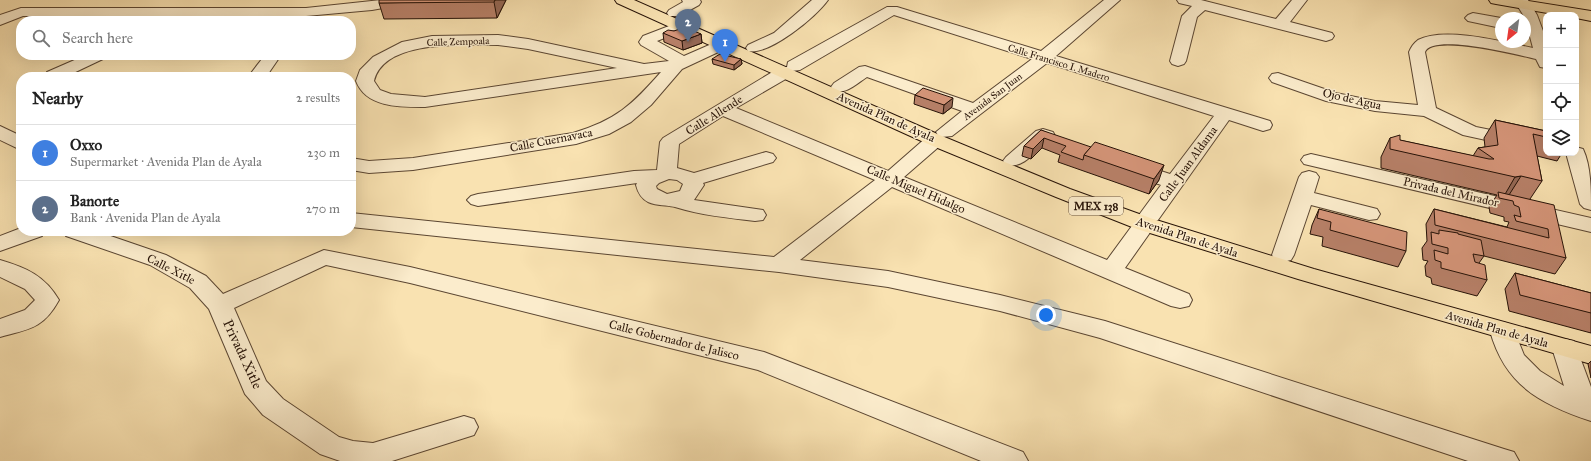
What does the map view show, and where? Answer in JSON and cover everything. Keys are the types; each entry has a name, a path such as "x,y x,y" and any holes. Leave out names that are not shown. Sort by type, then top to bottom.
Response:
{"main road":[{"name":"Avenida Plan de Ayala","path":"622,0 687,8 723,44 840,87 940,136 1013,161 1148,219 1306,274 1591,355"},
{"name":"Avenida Plan de Ayala","path":"645,0 687,8 790,69 1063,193 1148,219 1591,341"},
{"path":"1496,0 1522,3 1591,16"}],"street":[{"path":"11,0 21,12"},
{"path":"306,16 335,5 406,0"},
{"path":"754,48 780,36 821,0"},
{"name":"Avenida San Juan","path":"779,265 891,178 940,136 1043,58 1112,0"},
{"path":"1184,0 1212,4 1326,36"},
{"path":"1280,24 1300,0"},
{"path":"1522,3 1529,12"},
{"path":"1178,61 1190,16 1212,4"},
{"path":"679,63 647,42 687,8"},
{"name":"Calle Francisco I. Madero","path":"892,10 1263,125"},
{"name":"Calle Allende","path":"660,175 670,142 722,109 892,10"},
{"path":"118,16 129,11"},
{"path":"0,20 21,12 129,11 274,16"},
{"path":"1473,18 1495,22"},
{"path":"1531,29 1543,55"},
{"name":"Calle Zempoala","path":"644,69 528,44 498,40 432,41 408,45 380,60 368,70 365,81 369,90 383,97 402,102 425,102 579,79 644,69 679,63"},
{"path":"1543,59 1462,41 1428,41 1420,45 1416,52 1428,111 1470,131 1543,146"},
{"name":"Calle Cuernavaca","path":"356,165 369,166 414,164 576,138 602,130 625,118 645,101 679,63 723,44"},
{"path":"579,79 596,59"},
{"path":"61,72 88,60"},
{"path":"260,72 270,60"},
{"path":"840,87 865,72 974,110"},
{"name":"Ojo de Agua","path":"1278,78 1332,97 1375,106 1428,111"},
{"name":"Calle Miguel Hidalgo","path":"722,109 891,178 1180,300"},
{"name":"Calle Juan Aldama","path":"1111,271 1225,113"},
{"path":"0,132 16,141"},
{"path":"1013,161 1043,135 1065,143"},
{"path":"1575,156 1591,204"},
{"path":"692,180 766,158"},
{"path":"1116,162 1175,183"},
{"path":"478,200 634,177 677,173 692,180 694,185 692,191 687,196 678,200 658,200 646,193 645,187 648,182 660,175"},
{"path":"1283,255 1288,244 1308,178 1369,214"},
{"name":"Privada del Mirador","path":"1308,178 1591,225"},
{"path":"678,200 690,206 755,215"},
{"path":"356,221 779,265 888,279 1000,302 1105,330 1504,461"},
{"path":"0,244 21,236"},
{"name":"Calle Xitle","path":"88,236 158,260 198,282 220,305"},
{"name":"Calle Gobernador de Jalisco","path":"220,305 324,257 418,277 764,362 1014,461"},
{"path":"0,268 31,281 42,289 47,300 42,311 29,320 0,328"},
{"name":"Privada Xitle","path":"220,305 255,387 273,407 330,446 353,453 373,455 464,427"},
{"path":"1503,330 1509,351 1515,362 1528,375 1545,389 1588,408"},
{"path":"1565,348 1588,408"}],"building":[{"path":"379,0 495,0 494,2 379,3"},
{"path":"685,27 701,34 682,41 663,33 668,30 674,31"},
{"path":"720,54 741,59 734,65 712,59"},
{"path":"923,88 953,98 944,105 915,95"},
{"path":"1495,120 1543,130 1543,136 1533,134 1542,181 1521,176 1515,177 1390,149 1390,138 1400,135 1400,140 1489,159 1494,159 1478,148 1498,145"},
{"path":"1041,130 1091,147 1084,155 1083,160 1061,152 1066,146 1044,138 1033,149 1024,146"},
{"path":"1095,142 1164,165 1154,179 1084,155"},
{"path":"1498,192 1554,205 1566,258 1435,225 1434,209 1549,238 1548,229 1516,221 1514,215 1521,217 1519,207 1514,205 1513,201 1499,198"},
{"path":"1319,209 1407,232 1406,251 1330,230 1331,222 1317,218"},
{"path":"1439,230 1458,233 1481,240 1484,256 1473,254 1475,262 1485,265 1487,280 1441,268 1441,262 1435,260 1434,250 1448,254 1448,248 1432,244 1431,232 1439,234"},
{"path":"1515,273 1591,293 1591,313 1520,295"}],"place":[{"name":"Banorte","path":"688,42"},
{"name":"Oxxo","path":"725,62"}]}
